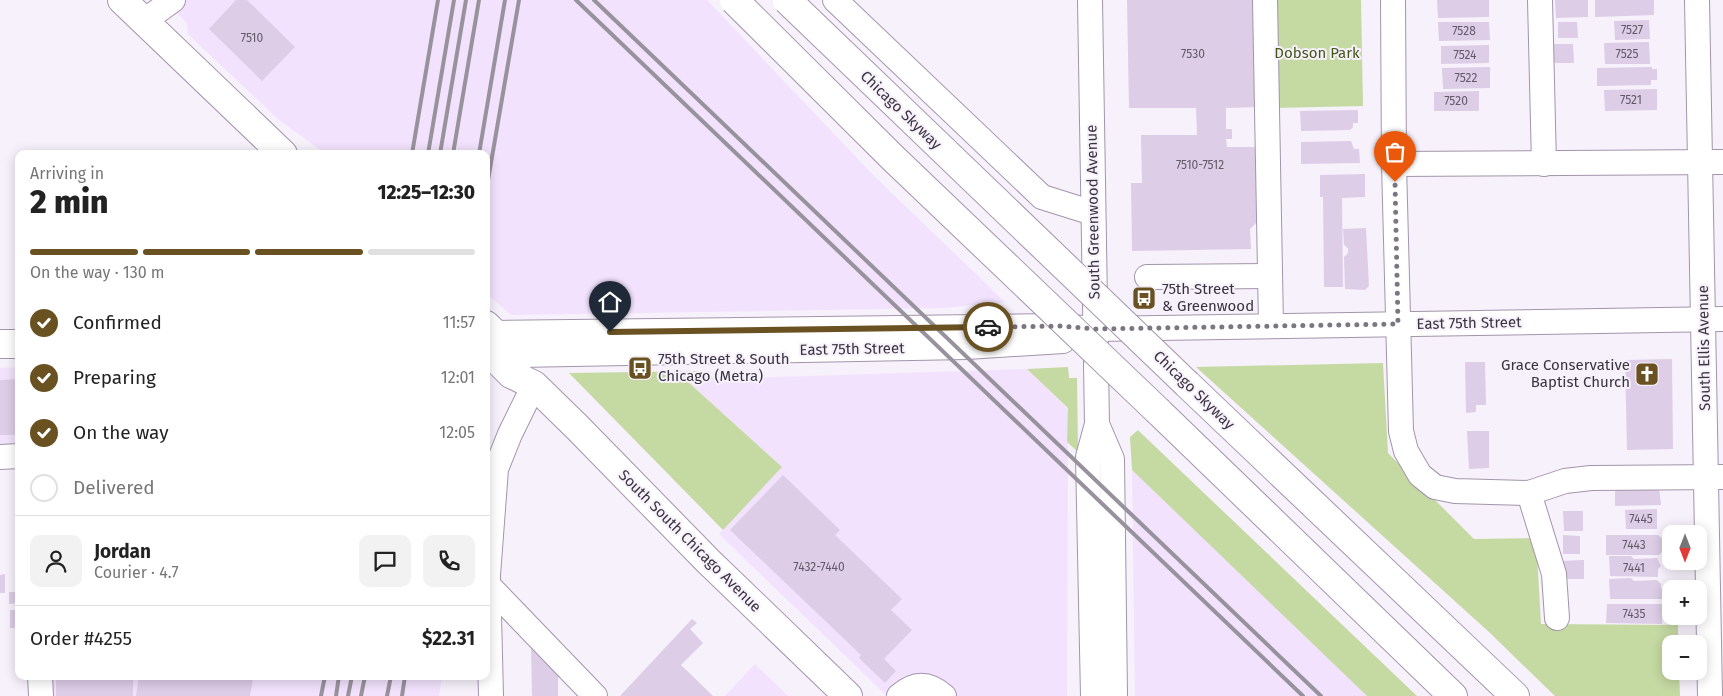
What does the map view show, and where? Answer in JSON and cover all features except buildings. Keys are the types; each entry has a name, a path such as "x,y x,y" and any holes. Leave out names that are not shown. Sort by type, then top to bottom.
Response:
{"main road":[{"path":"122,0 284,150"},
{"path":"734,0 893,158 1453,696"},
{"name":"Chicago Skyway","path":"787,0 1515,696"},
{"path":"0,344 15,344"},
{"name":"South South Chicago Avenue","path":"493,344 524,362 534,385 708,561 848,696"}],"street":[{"path":"144,21 173,0"},
{"path":"835,0 1042,197 1093,213"},
{"name":"South Greenwood Avenue","path":"1090,0 1097,424 1088,457 1093,696"},
{"path":"1264,0 1271,326"},
{"path":"1393,0 1394,164 1402,431 1406,451 1420,475 1435,487 1456,491 1529,493 1565,481 1591,478 1714,477"},
{"path":"1540,0 1544,164"},
{"name":"South Ellis Avenue","path":"1697,0 1712,162 1714,477 1710,696"},
{"path":"1394,164 1712,162"},
{"path":"1147,277 1270,276"},
{"name":"East 75th Street","path":"493,344 967,347 1064,341 1095,329 1713,319"},
{"path":"490,524 496,469 510,434 534,385"},
{"name":"South Greenwood Avenue","path":"1097,424 1112,459 1115,696"},
{"path":"0,457 15,456"},
{"path":"1529,493 1554,574 1557,618"},
{"path":"490,587 595,696"},
{"path":"490,641 491,696"},
{"path":"40,680 41,696"},
{"path":"899,696 905,691 924,685 934,688 944,696"}],"shaded area":[{"path":"163,0 707,0 875,177 1005,302 943,308 511,315 490,297 490,150 320,150 279,120 188,34 187,23"},
{"path":"15,367 15,456 0,457 0,368"},
{"path":"1027,369 1068,409 1067,696 887,696 719,534 782,467 686,380"},
{"path":"1132,470 1367,696 1135,696"},
{"path":"755,664 788,696 725,696"},
{"path":"41,680 441,680 439,696 41,696"}],"green space":[{"name":"Dobson Park","path":"1272,0 1361,0 1363,106 1274,108"},
{"path":"1383,363 1388,453 1474,539 1536,538 1541,624 1678,625 1678,635 1662,635 1662,680 1679,680 1680,696 1555,696 1489,632 1196,367"},
{"path":"1068,367 1069,378 1077,378 1078,452 1067,442 1068,408 1027,369"},
{"path":"708,371 713,379 687,381 782,467 723,530 569,373"},
{"path":"1138,430 1417,696 1367,696 1132,470 1130,437"}],"railway":[{"path":"413,150 438,0"},
{"path":"429,150 454,0"},
{"path":"441,150 466,0"},
{"path":"454,150 479,0"},
{"path":"480,150 505,0"},
{"path":"490,169 519,0"},
{"path":"576,0 1303,696"},
{"path":"594,0 1321,696"},
{"path":"321,696 324,680"},
{"path":"336,696 338,680"},
{"path":"348,696 351,680"},
{"path":"361,696 364,680"},
{"path":"387,696 390,680"},
{"path":"402,696 404,680"}],"way so far":[{"path":"988,327 1060,326 1095,329 1398,324 1395,182"}],"place":[{"name":"75th Street & Greenwood","path":"1144,298"},
{"name":"75th Street & South Chicago (Metra)","path":"640,368"},
{"name":"Grace Conservative Baptist Church","path":"1647,374"}],"route":[{"path":"610,332 988,327"}]}
